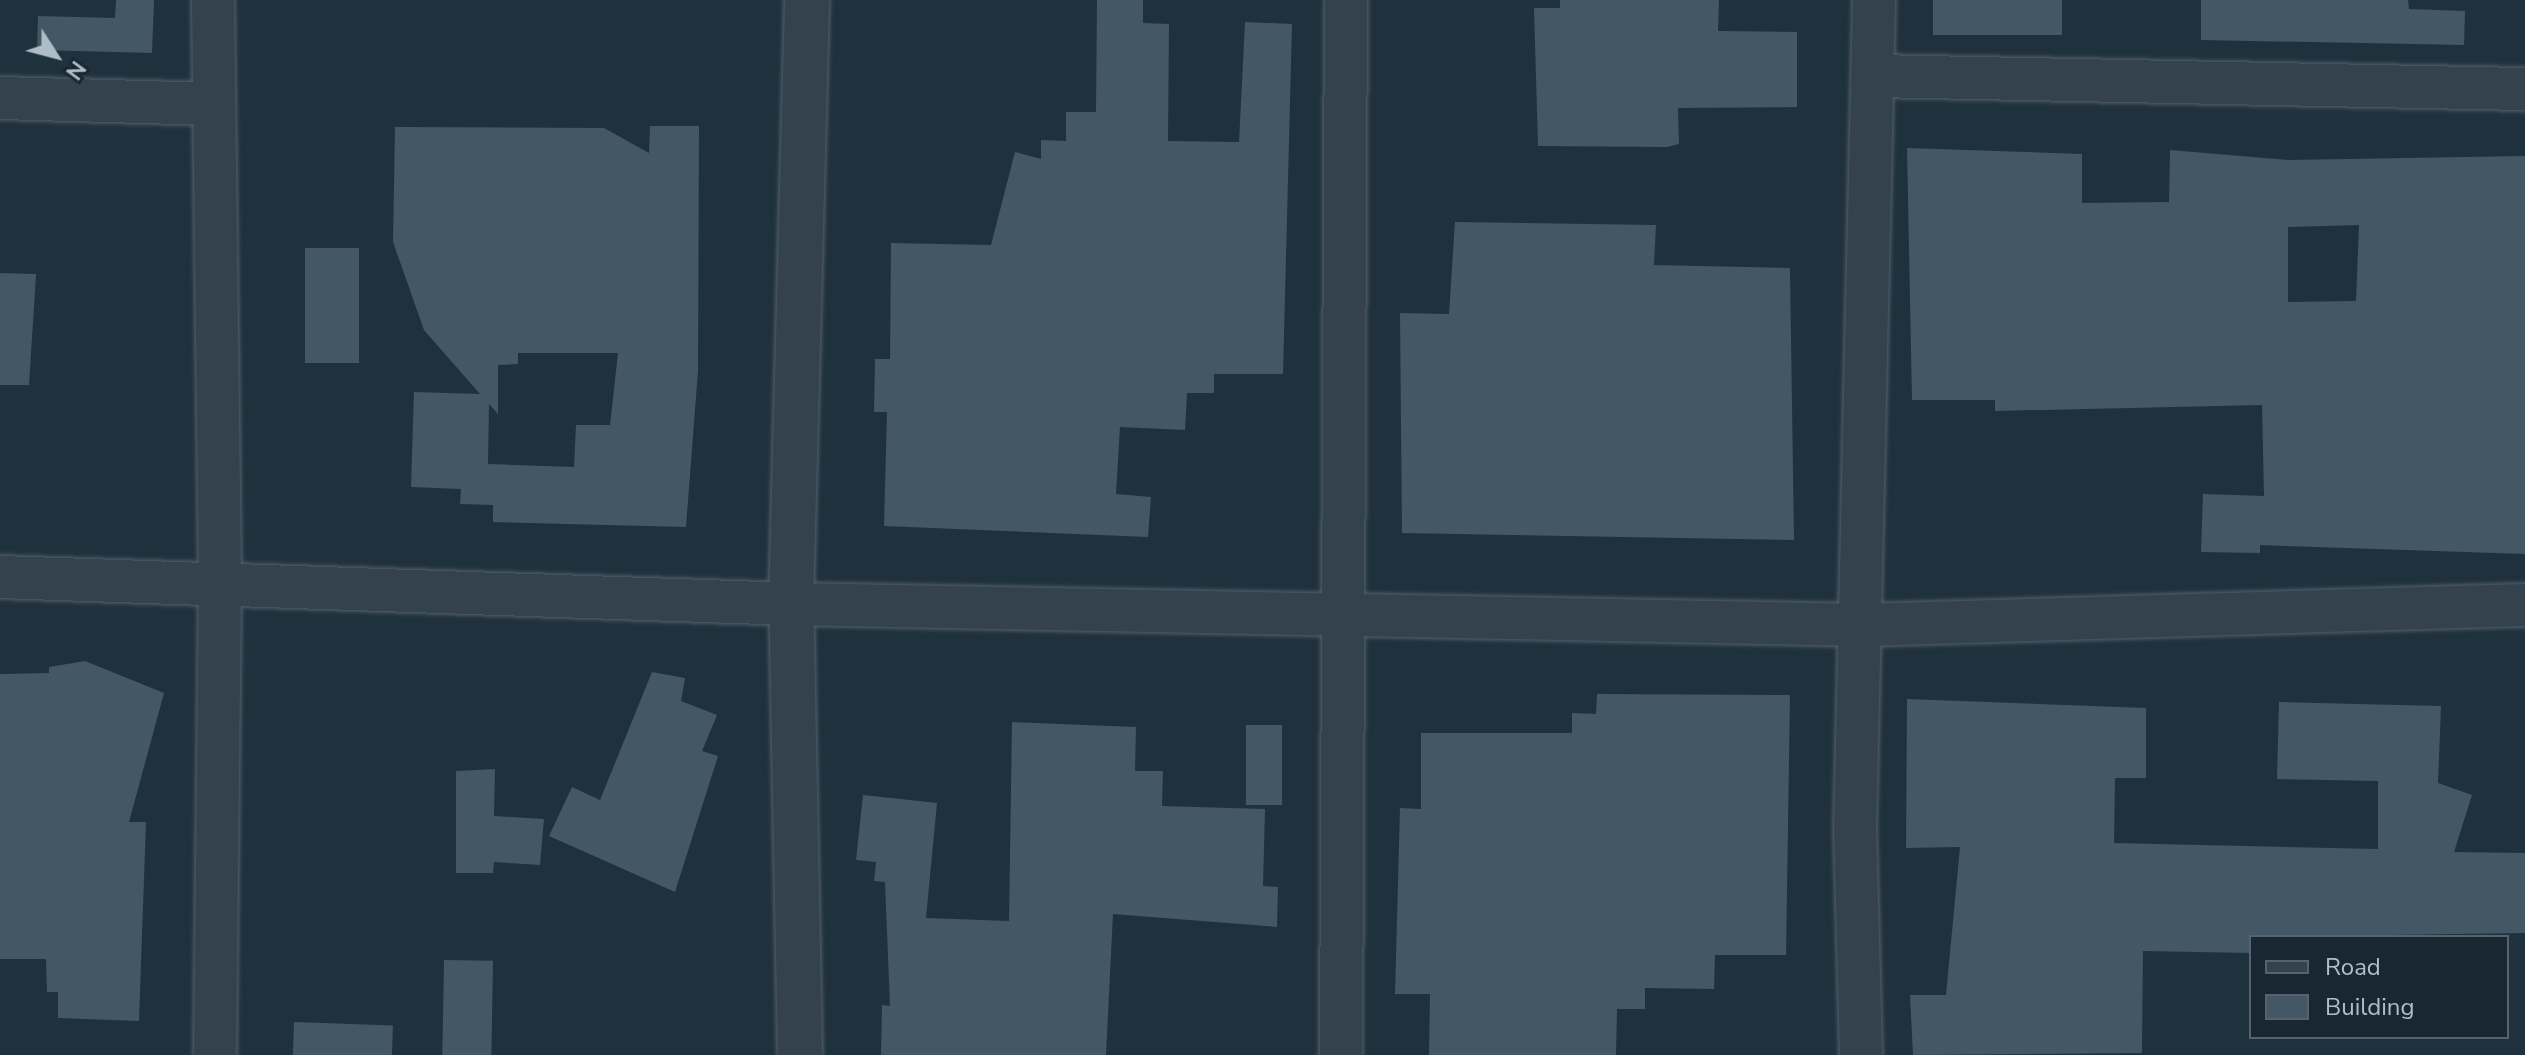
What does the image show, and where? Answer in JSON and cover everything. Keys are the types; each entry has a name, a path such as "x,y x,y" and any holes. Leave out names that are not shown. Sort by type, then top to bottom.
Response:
{"street":[{"path":"213,0 211,104 220,582 215,1055"},
{"path":"800,1055 791,604 807,0"},
{"path":"1341,1055 1348,615 1346,0"},
{"path":"1861,1055 1855,832 1863,625 1874,0"},
{"path":"1875,76 2525,89"},
{"path":"0,98 211,104"},
{"path":"0,577 220,582 791,604 1863,625 2525,605"}],"building":[{"path":"116,0 154,0 152,53 37,50 38,16 115,18"},
{"path":"1097,0 1143,0 1143,23 1169,24 1168,141 1239,142 1245,22 1292,24 1283,374 1214,374 1214,393 1187,393 1185,430 1120,427 1116,494 1151,497 1148,537 884,526 887,412 874,412 875,359 890,359 891,243 991,245 1015,152 1041,159 1041,140 1066,141 1066,112 1096,112"},
{"path":"1560,0 1719,0 1718,31 1797,32 1797,107 1678,108 1679,144 1667,147 1538,146 1534,8 1560,8"},
{"path":"1933,0 2062,0 2062,35 1933,35"},
{"path":"2201,0 2408,0 2409,9 2465,11 2464,45 2201,40"},
{"path":"650,126 699,126 698,371 686,527 493,522 493,505 460,504 461,489 411,487 414,392 480,394 424,330 393,242 395,127 604,128 649,153","holes":["518,353 618,353 610,425 576,425 574,467 488,464 489,404 498,414 498,365 518,364"]},
{"path":"1907,148 2082,154 2082,203 2169,202 2170,150 2289,160 2525,156 2525,554 2260,545 2260,553 2201,552 2203,494 2264,496 2262,405 1995,411 1995,400 1912,400","holes":["2359,225 2356,301 2288,302 2288,227"]},
{"path":"1455,222 1656,225 1654,265 1790,268 1794,540 1402,533 1400,313 1449,314"},
{"path":"305,248 359,248 359,363 305,363"},
{"path":"0,273 36,274 29,385 0,385"},
{"path":"85,661 164,693 129,822 146,822 139,1021 58,1018 58,992 47,992 46,959 0,959 0,674 49,673 49,667"},
{"path":"652,672 685,678 681,701 717,715 702,751 718,756 675,892 549,836 572,787 600,800"},
{"path":"1597,694 1790,695 1786,955 1715,955 1714,989 1645,988 1645,1009 1617,1009 1616,1055 1429,1055 1430,994 1395,994 1400,808 1421,809 1421,733 1572,733 1572,713 1596,714"},
{"path":"1907,699 2146,708 2146,778 2115,778 2114,843 2378,849 2378,781 2277,779 2279,702 2441,706 2438,783 2472,795 2454,852 2525,853 2525,933 2249,935 2249,953 2143,951 2142,1053 1913,1055 1910,995 1946,995 1960,847 1906,848"},
{"path":"1012,722 1136,727 1135,771 1163,771 1162,806 1265,809 1263,886 1278,887 1277,927 1113,914 1106,1055 881,1055 882,1005 890,1006 885,882 874,881 876,862 856,860 863,795 937,803 926,918 1009,921"},
{"path":"1246,725 1282,725 1282,805 1246,805"},
{"path":"495,769 494,816 544,819 540,865 494,862 493,873 456,873 456,771"},
{"path":"444,960 493,961 491,1055 442,1055"},
{"path":"294,1022 393,1025 392,1055 293,1055"}]}
